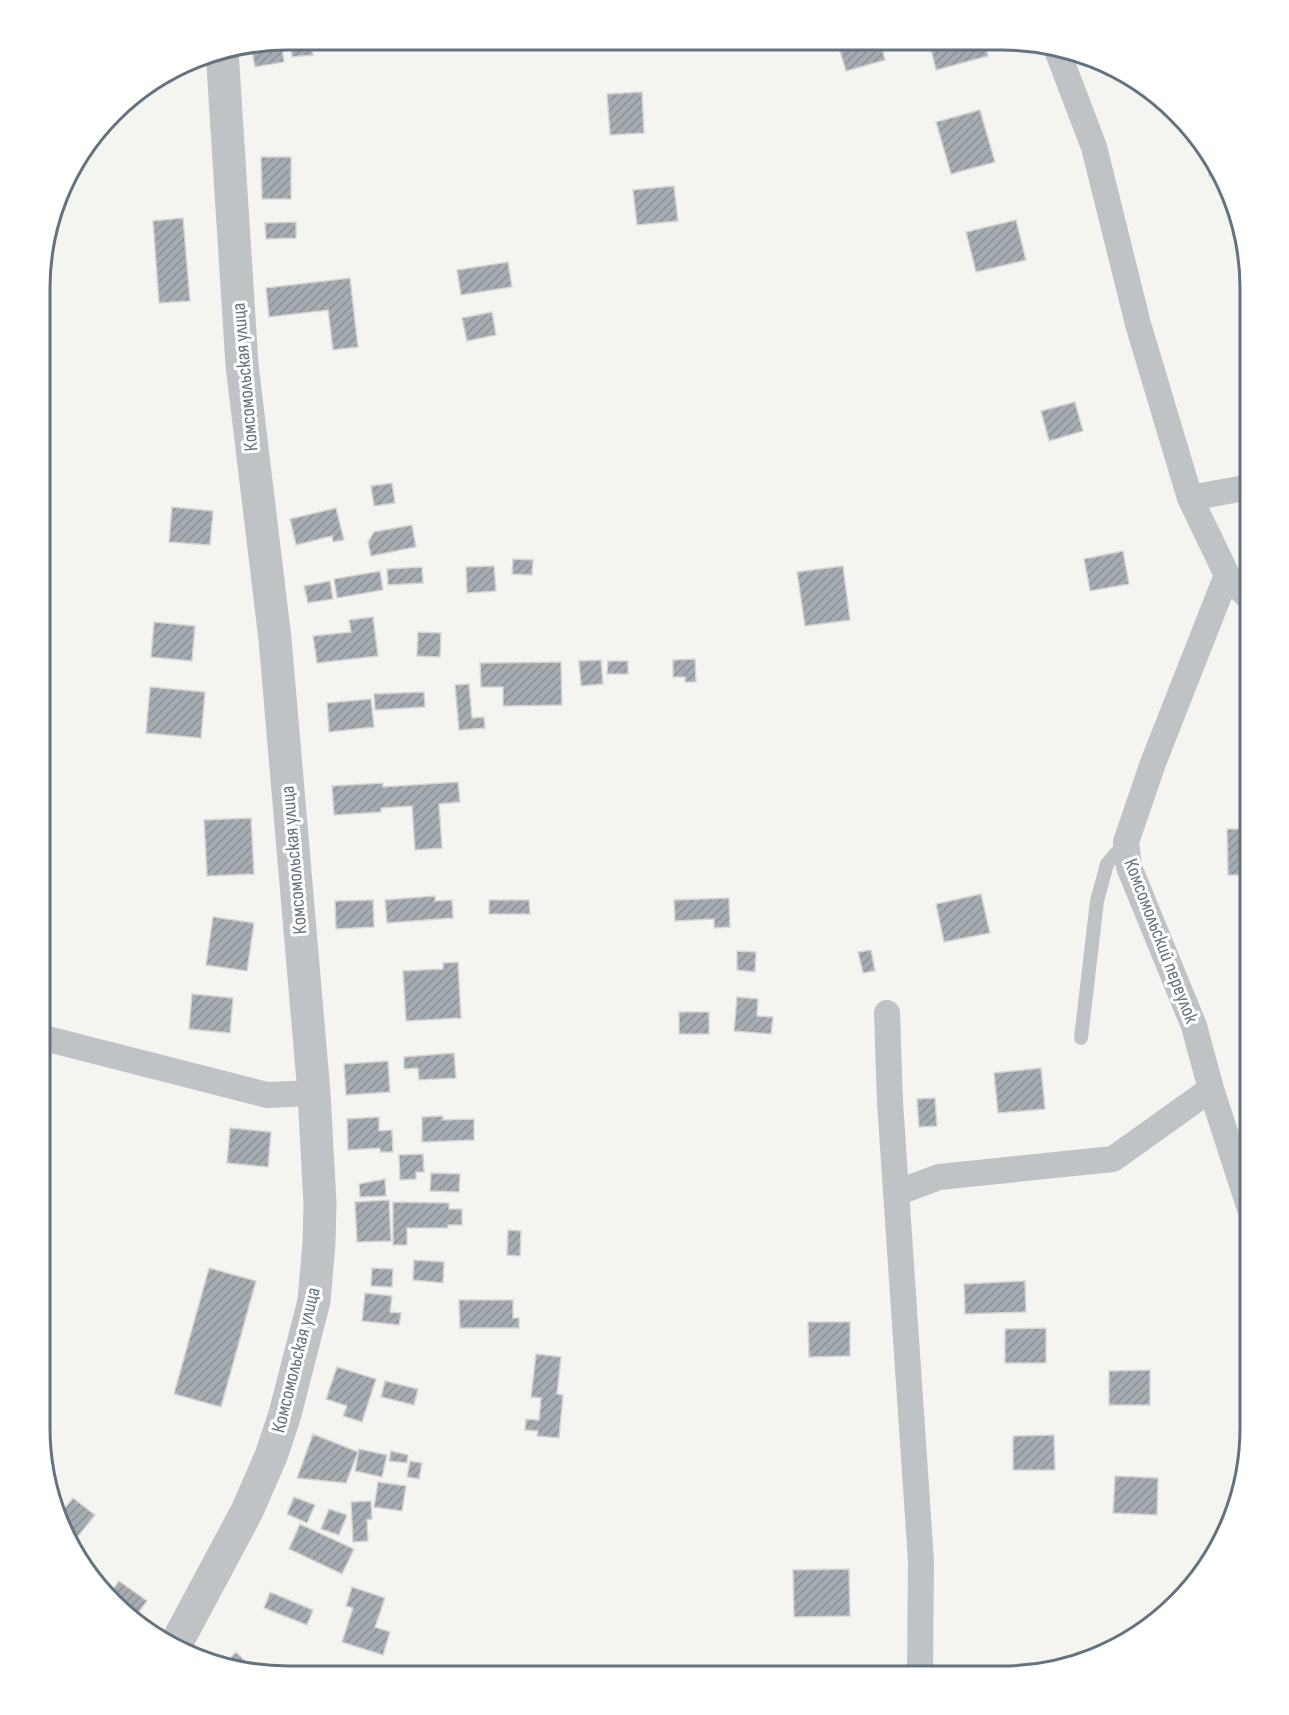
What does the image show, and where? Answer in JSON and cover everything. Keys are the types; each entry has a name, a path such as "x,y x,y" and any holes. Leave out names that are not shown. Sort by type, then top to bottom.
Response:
{"street":[{"path":"1060,57 1094,147 1138,324 1190,498 1227,575 1240,589"},
{"name":"Комсомольская улица","path":"179,1639 247,1511 271,1456 285,1414 311,1312 319,1253 320,1204 314,1093 275,639 242,365 223,59"},
{"path":"1190,498 1240,489"},
{"name":"Комсомольский переулок","path":"1227,575 1153,763 1126,842 1129,867 1194,1026 1211,1089 1240,1178"},
{"path":"887,1013 890,1102 921,1561 920,1666"},
{"path":"50,1040 267,1095 314,1093"},
{"path":"897,1193 939,1177 1113,1160 1211,1089"}],"lane":[{"path":"1081,1038 1097,901 1107,864 1126,842"}],"building":[{"path":"282,50 284,62 255,67 252,53"},
{"path":"291,50 312,50 313,55 292,57"},
{"path":"840,50 882,50 885,60 846,71"},
{"path":"931,50 987,50 988,56 936,70"},
{"path":"642,92 644,133 610,135 607,94"},
{"path":"980,110 995,162 951,174 936,122"},
{"path":"261,157 291,157 291,199 262,199"},
{"path":"674,186 678,221 637,225 633,190"},
{"path":"183,218 190,301 159,303 153,221"},
{"path":"1016,220 1026,260 976,272 966,232"},
{"path":"296,222 296,238 266,239 265,223"},
{"path":"508,262 512,287 461,295 457,270"},
{"path":"350,278 358,347 333,350 328,310 269,317 266,288"},
{"path":"492,312 496,335 467,341 462,318"},
{"path":"1075,402 1083,431 1049,441 1041,411"},
{"path":"392,483 395,503 374,506 371,486"},
{"path":"172,507 213,511 210,545 169,542"},
{"path":"336,508 344,540 333,542 332,536 296,545 290,519"},
{"path":"412,525 416,547 371,556 368,542 374,532"},
{"path":"1123,551 1129,584 1090,591 1084,559"},
{"path":"513,559 533,560 532,575 512,574"},
{"path":"494,566 496,591 467,593 466,567"},
{"path":"843,566 850,620 805,626 797,572"},
{"path":"422,567 423,583 388,585 387,569"},
{"path":"380,571 383,590 337,598 334,579"},
{"path":"330,581 333,599 308,603 304,586"},
{"path":"373,617 378,656 317,663 313,636 351,632 349,620"},
{"path":"154,622 195,626 192,661 151,657"},
{"path":"418,632 441,633 440,657 417,656"},
{"path":"695,659 696,682 685,682 685,677 673,677 673,660"},
{"path":"601,660 603,684 581,686 579,661"},
{"path":"608,661 628,661 628,674 607,674"},
{"path":"561,662 562,705 503,706 503,687 481,687 480,663"},
{"path":"469,684 472,718 484,717 485,728 459,730 455,685"},
{"path":"150,687 205,692 201,738 146,733"},
{"path":"424,692 425,707 375,710 374,694"},
{"path":"371,699 374,727 329,732 327,703"},
{"path":"458,782 460,802 439,804 442,848 415,850 412,806 381,808 381,812 334,815 332,786 383,783 383,787"},
{"path":"251,818 254,874 207,876 204,820"},
{"path":"1227,829 1240,829 1240,875 1228,875"},
{"path":"981,894 990,933 944,942 936,904"},
{"path":"435,896 435,901 452,900 453,918 387,923 385,900"},
{"path":"729,898 730,927 714,928 714,919 675,921 674,900"},
{"path":"373,900 374,927 336,929 335,901"},
{"path":"489,900 529,900 530,914 489,914"},
{"path":"213,917 254,923 247,971 206,965"},
{"path":"871,950 875,971 863,973 858,952"},
{"path":"737,951 756,952 755,972 737,970"},
{"path":"458,962 461,1018 406,1021 403,971 443,969 443,963"},
{"path":"192,994 233,998 230,1033 189,1029"},
{"path":"737,997 758,999 757,1016 773,1017 771,1034 734,1031"},
{"path":"679,1012 709,1012 709,1034 679,1034"},
{"path":"454,1053 456,1078 419,1080 418,1068 404,1069 404,1057"},
{"path":"388,1061 390,1092 346,1095 344,1064"},
{"path":"1041,1068 1045,1109 998,1113 994,1073"},
{"path":"935,1098 937,1126 919,1127 917,1099"},
{"path":"443,1116 443,1120 474,1119 474,1140 422,1142 422,1117"},
{"path":"379,1117 379,1131 392,1130 393,1152 380,1152 380,1148 348,1150 347,1119"},
{"path":"230,1128 271,1132 268,1167 227,1163"},
{"path":"423,1154 424,1172 416,1172 416,1179 400,1180 399,1155"},
{"path":"431,1173 460,1174 459,1192 430,1191"},
{"path":"385,1179 386,1196 360,1197 359,1184"},
{"path":"389,1200 391,1241 357,1242 355,1202"},
{"path":"393,1202 449,1203 449,1209 462,1209 462,1225 448,1225 448,1228 407,1228 407,1245 393,1245"},
{"path":"508,1230 521,1231 520,1256 507,1255"},
{"path":"414,1260 444,1262 443,1283 413,1280"},
{"path":"209,1268 256,1281 221,1407 174,1394"},
{"path":"372,1268 393,1269 392,1287 371,1286"},
{"path":"1025,1281 1026,1312 965,1314 964,1284"},
{"path":"365,1293 392,1296 390,1312 401,1313 399,1325 362,1321"},
{"path":"459,1300 513,1300 513,1318 519,1318 519,1328 460,1328"},
{"path":"808,1322 850,1322 850,1356 809,1357"},
{"path":"1046,1328 1046,1363 1005,1363 1005,1329"},
{"path":"536,1354 561,1357 557,1394 563,1395 559,1438 537,1436 538,1431 525,1430 526,1419 539,1420 541,1398 531,1397"},
{"path":"337,1367 376,1379 362,1422 343,1416 347,1406 326,1399"},
{"path":"1150,1370 1150,1405 1109,1405 1109,1371"},
{"path":"385,1381 418,1389 414,1405 381,1397"},
{"path":"313,1434 358,1452 346,1483 297,1478"},
{"path":"1054,1435 1055,1470 1013,1470 1013,1436"},
{"path":"359,1449 387,1455 382,1477 355,1471"},
{"path":"391,1451 408,1455 407,1463 389,1461"},
{"path":"410,1461 422,1463 419,1479 407,1477"},
{"path":"1115,1476 1158,1478 1157,1515 1113,1513"},
{"path":"378,1482 406,1486 402,1511 374,1507"},
{"path":"294,1497 315,1505 307,1523 287,1514"},
{"path":"73,1498 95,1515 77,1538 64,1509"},
{"path":"371,1501 372,1519 367,1520 368,1541 353,1542 351,1502"},
{"path":"329,1509 347,1515 339,1535 321,1529"},
{"path":"300,1524 354,1549 342,1574 289,1549"},
{"path":"849,1569 850,1616 794,1617 793,1570"},
{"path":"119,1581 147,1601 139,1612 113,1589"},
{"path":"352,1587 385,1598 375,1627 390,1632 383,1655 342,1642 353,1608 346,1606"},
{"path":"270,1592 313,1610 307,1625 264,1608"},
{"path":"236,1652 246,1662 241,1661 230,1658"}]}
